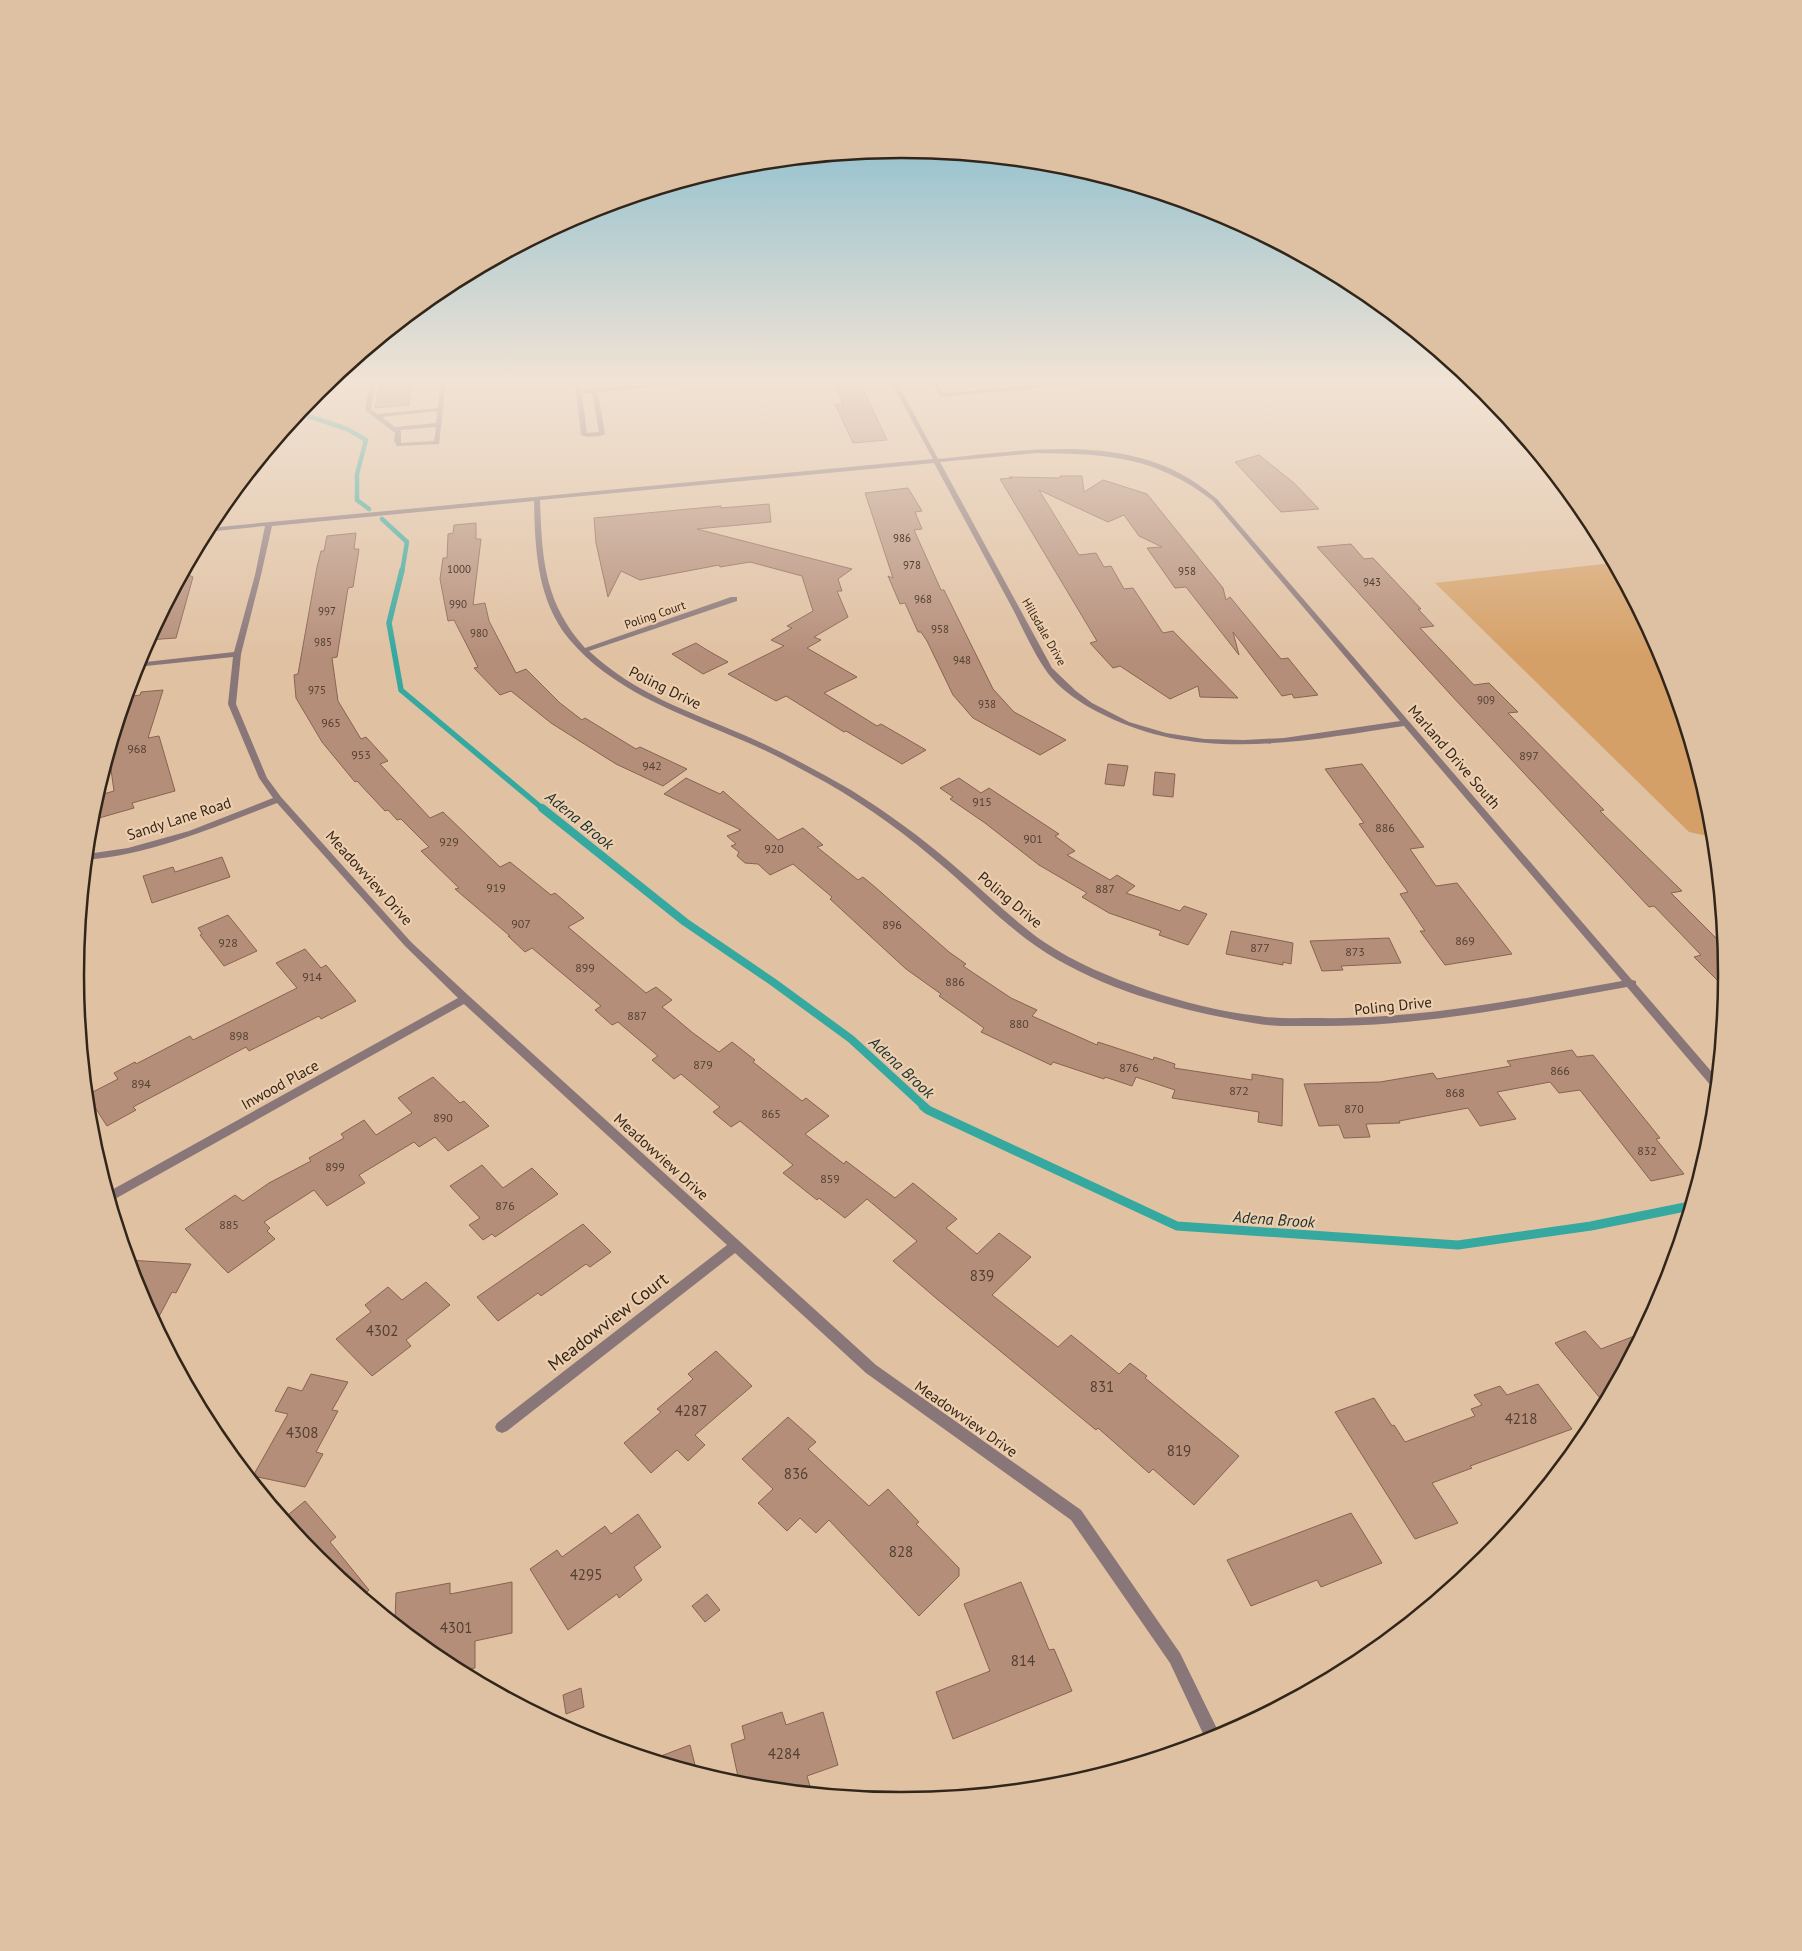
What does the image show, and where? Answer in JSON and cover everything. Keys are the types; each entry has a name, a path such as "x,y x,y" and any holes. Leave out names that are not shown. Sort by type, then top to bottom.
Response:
{"street":[{"name":"Marland Drive South","path":"216,529 810,473"},
{"name":"Hillsdale Drive","path":"944,473 1050,669 1066,687 1088,704 1154,733 1199,741 1243,744 1296,739 1405,723"},
{"name":"Marland Drive South","path":"1177,473 1201,486 1215,500 1405,723 1632,983 1711,1078"},
{"name":"Poling Drive","path":"537,499 542,577 550,603 566,630 583,651 614,678 666,706 739,736 813,772 889,819 948,865 1006,916 1054,953 1103,978 1180,1003 1260,1020 1346,1024 1430,1016 1632,983"},
{"name":"Meadowview Drive","path":"270,524 237,654 232,704 264,778 278,799 408,944 465,999 871,1369 1076,1514 1175,1658 1210,1732"},
{"name":"Poling Court","path":"583,651 734,599"},
{"path":"146,664 237,654"},
{"name":"Sandy Lane Road","path":"93,856 129,851 192,833 278,799"},
{"name":"Inwood Place","path":"114,1193 465,999"},
{"name":"Meadowview Court","path":"502,1427 735,1246"}],"shaded area":[{"path":"1607,564 1634,614 1656,663 1675,713 1690,764 1706,836 1689,832 1435,583"}],"building":[{"path":"1245,473 1282,473 1319,509 1281,512"},
{"path":"1060,476 1082,476 1084,492 1103,480 1147,494 1223,588 1226,600 1230,597 1281,659 1288,658 1318,695 1294,698 1292,694 1282,696 1233,632 1239,655 1186,587 1175,588 1147,548 1162,547 1139,536 1124,515 1108,522 1039,490 1079,555 1096,553 1104,567 1111,566 1124,589 1133,588 1163,633 1173,631 1238,698 1200,697 1198,686 1170,699 1120,666 1113,668 1090,643 1097,641 1000,479 1012,478 1009,477 1060,478"},
{"path":"908,488 922,511 915,512 922,529 914,530 941,590 944,590 993,689 1014,712 1066,740 1040,755 973,718 953,695 927,641 921,632 918,632 905,603 900,604 888,576 893,578 865,493"},
{"path":"769,504 771,522 697,529 852,569 838,579 842,591 837,591 848,617 814,637 821,640 807,648 857,677 824,693 877,726 881,724 926,750 902,764 846,731 844,732 786,696 776,701 728,674 784,646 771,640 792,628 787,626 813,611 802,576 750,562 720,567 719,565 640,580 621,571 608,597 596,543 594,518 721,506 721,508"},
{"path":"476,523 476,539 481,539 473,605 485,603 489,621 516,673 526,669 560,703 582,720 585,718 636,749 640,747 687,769 663,786 616,764 551,723 511,691 500,695 474,668 478,667 454,620 448,621 440,579 443,558 447,558 448,534 453,533 454,525"},
{"path":"356,533 354,549 359,549 353,587 348,588 337,657 332,658 338,701 361,739 366,737 388,761 380,764 430,818 443,812 500,867 510,862 551,895 555,893 584,918 568,927 646,993 656,987 672,1000 662,1007 693,1033 719,1052 732,1042 755,1060 753,1062 802,1101 806,1098 829,1116 805,1134 844,1164 846,1161 895,1198 913,1183 957,1219 946,1228 977,1254 999,1233 1031,1257 992,1295 1058,1347 1071,1335 1119,1374 1130,1363 1147,1376 1145,1378 1239,1456 1194,1505 1153,1469 1149,1473 1098,1428 1096,1430 893,1261 917,1241 867,1199 845,1218 819,1198 817,1200 783,1173 793,1165 740,1121 731,1127 713,1112 720,1107 681,1074 674,1079 652,1060 658,1056 618,1022 612,1025 595,1010 601,1006 532,948 525,952 508,936 510,936 455,889 459,888 421,851 429,847 401,819 397,820 388,810 385,811 357,781 355,782 322,742 296,698 294,675 298,674 317,567 321,551 324,551 327,536"},
{"path":"1351,544 1364,559 1373,558 1421,609 1418,609 1434,626 1420,628 1474,685 1489,683 1518,712 1508,713 1604,810 1600,811 1682,891 1671,893 1717,939 1718,981 1694,957 1701,955 1654,906 1649,907 1451,695 1317,547"},
{"path":"189,575 193,577 176,638 157,639"},
{"path":"696,643 728,662 703,674 672,654"},
{"path":"163,690 148,738 159,736 175,791 132,803 134,808 99,818 105,794 114,791 111,768 127,713 133,696 140,695 141,692"},
{"path":"1108,764 1128,766 1124,786 1105,784"},
{"path":"1362,764 1424,847 1410,849 1436,886 1457,883 1512,954 1445,965 1420,931 1425,931 1400,894 1408,892 1359,824 1364,823 1325,769"},
{"path":"1155,772 1175,774 1173,797 1153,795"},
{"path":"686,778 720,794 723,791 778,840 803,828 823,845 817,847 858,880 863,877 949,952 966,964 963,966 1011,998 1037,1010 1032,1016 1097,1045 1098,1042 1153,1060 1154,1057 1175,1064 1174,1068 1252,1080 1252,1074 1283,1079 1282,1126 1258,1122 1259,1112 1172,1098 1175,1090 1136,1077 1132,1086 1053,1062 1051,1065 981,1032 984,1028 939,996 941,994 906,969 830,899 832,897 793,864 770,875 758,864 745,863 737,856 739,852 731,846 736,844 727,836 741,830 664,794"},
{"path":"959,778 981,793 989,788 1059,834 1055,836 1075,851 1067,855 1110,880 1117,875 1135,886 1126,893 1180,911 1184,906 1207,914 1188,945 1159,935 1161,931 1109,913 1082,897 1087,893 1039,865 985,823 950,799 953,797 940,788"},
{"path":"222,857 230,877 152,903 143,876 173,867 175,872"},
{"path":"228,915 257,951 224,966 200,935 202,934 198,928"},
{"path":"1231,931 1293,943 1291,964 1283,962 1283,965 1226,954"},
{"path":"1389,938 1401,963 1341,966 1343,970 1322,971 1310,941"},
{"path":"305,949 321,968 326,965 356,1001 321,1019 319,1016 249,1051 246,1047 133,1107 136,1110 107,1126 95,1107 93,1092 118,1079 114,1073 135,1062 136,1064 190,1036 193,1040 297,988 276,963"},
{"path":"1572,1050 1577,1057 1593,1055 1660,1138 1656,1139 1684,1174 1651,1181 1580,1090 1559,1093 1550,1082 1497,1092 1516,1119 1480,1126 1468,1108 1399,1121 1400,1123 1366,1124 1370,1137 1344,1138 1339,1125 1319,1126 1304,1084 1380,1082 1433,1073 1437,1079 1511,1066 1507,1061"},
{"path":"433,1077 460,1103 464,1101 489,1126 448,1151 435,1137 419,1147 414,1142 359,1175 365,1183 327,1206 314,1190 264,1222 270,1228 267,1231 275,1239 228,1273 185,1229 235,1195 243,1201 269,1183 311,1161 309,1158 344,1138 341,1134 364,1120 376,1135 412,1113 398,1098"},
{"path":"482,1165 503,1188 532,1168 558,1194 495,1237 492,1234 483,1240 469,1225 480,1218 450,1186"},
{"path":"583,1224 611,1252 590,1267 586,1264 541,1296 538,1293 498,1321 477,1297"},
{"path":"136,1260 191,1264 176,1293 172,1292 159,1317"},
{"path":"426,1282 450,1305 406,1340 411,1346 372,1376 336,1339 371,1312 365,1305 388,1287 402,1300"},
{"path":"1585,1331 1601,1349 1634,1336 1600,1398 1555,1343"},
{"path":"716,1351 752,1386 695,1435 705,1445 688,1461 677,1450 651,1473 624,1443 661,1412 657,1409 693,1379 688,1374"},
{"path":"311,1374 348,1382 332,1410 338,1411 316,1452 323,1454 305,1487 256,1477 254,1474 288,1414 275,1411 288,1387 302,1391"},
{"path":"1538,1384 1572,1429 1470,1466 1472,1468 1432,1483 1458,1523 1415,1539 1335,1412 1374,1398 1405,1442 1475,1416 1471,1409 1482,1405 1474,1395 1500,1386 1507,1395"},
{"path":"788,1417 816,1442 808,1449 869,1506 888,1489 919,1522 916,1524 959,1568 959,1576 919,1616 829,1520 816,1533 800,1518 787,1531 758,1503 773,1489 742,1459"},
{"path":"305,1501 336,1537 330,1542 369,1590 366,1593 362,1590 323,1553 288,1515"},
{"path":"1351,1513 1382,1563 1321,1587 1317,1580 1251,1606 1227,1560"},
{"path":"638,1514 661,1547 634,1567 642,1580 619,1598 617,1594 568,1630 530,1569 557,1550 562,1557 605,1526 611,1534"},
{"path":"512,1582 512,1633 475,1641 475,1668 470,1669 447,1655 395,1618 396,1593 450,1583 450,1594"},
{"path":"1021,1582 1049,1650 1054,1649 1072,1691 953,1739 936,1692 990,1671 964,1604"},
{"path":"707,1594 720,1610 705,1622 692,1606"},
{"path":"581,1688 584,1707 566,1714 563,1695"},
{"path":"782,1712 786,1725 823,1712 838,1765 807,1776 810,1788 738,1776 731,1744 745,1739 742,1726"},
{"path":"690,1745 695,1766 689,1765 661,1756"}],"waterway":[{"name":"Adena Brook","path":"357,473 357,500 369,509"},
{"name":"Adena Brook","path":"382,519 407,542 402,572"},
{"name":"Adena Brook","path":"402,570 389,623 401,690 543,809"},
{"name":"Adena Brook","path":"542,808 685,922 773,982 851,1039 925,1107"},
{"name":"Adena Brook","path":"923,1106 1177,1226 1458,1245 1591,1226 1684,1207"}]}
